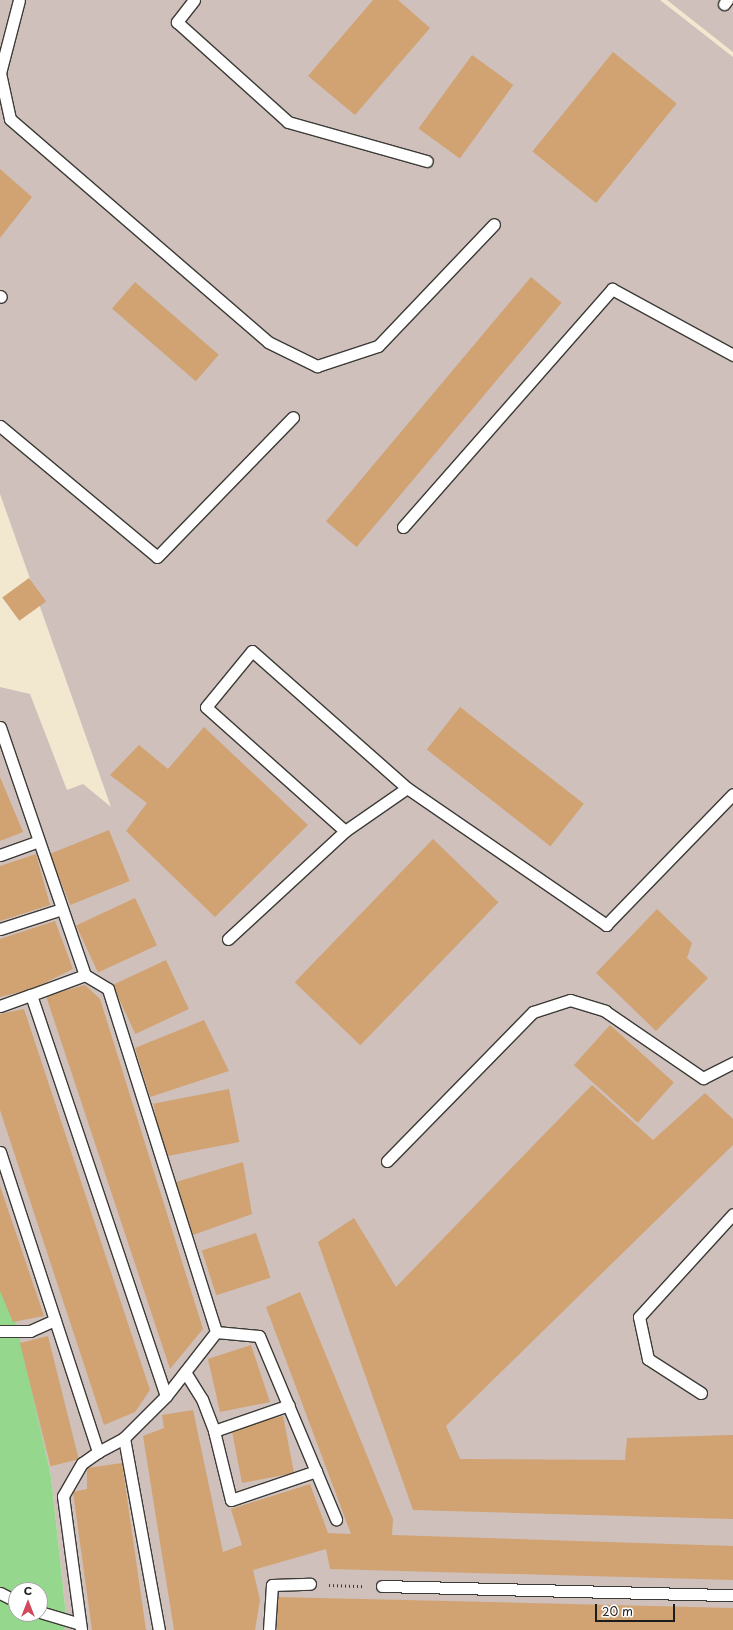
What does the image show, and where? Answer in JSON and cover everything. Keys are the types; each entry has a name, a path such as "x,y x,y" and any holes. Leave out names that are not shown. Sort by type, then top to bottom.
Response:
{"lane":[{"path":"19,0 0,73 10,119 268,342 317,366 378,346 494,224"},
{"path":"194,0 177,22 288,122 427,161"},
{"path":"404,527 612,289 733,355"},
{"path":"0,426 157,556 293,417"},
{"path":"345,831 206,706 252,652 407,788 606,925 733,794"},
{"path":"0,727 4,755 39,841 85,975 108,989 216,1332"},
{"path":"228,938 345,831 407,788"},
{"path":"0,855 39,841"},
{"path":"0,929 62,908"},
{"path":"0,1006 85,975"},
{"path":"31,995 166,1396"},
{"path":"387,1161 533,1012 570,1000 605,1011 703,1078 733,1063"},
{"path":"0,1152 98,1452"},
{"path":"700,1393 648,1359 639,1317 733,1214"},
{"path":"0,1331 30,1331 55,1320"},
{"path":"48,1615 80,1627 64,1496 82,1462 124,1438 166,1396 216,1332"},
{"path":"216,1332 259,1336 336,1519"},
{"path":"185,1372 202,1399 214,1431 230,1500 316,1471"},
{"path":"214,1431 289,1405"},
{"path":"124,1438 159,1630"},
{"path":"269,1630 272,1585 310,1584"},
{"path":"382,1586 733,1595"}],"path":[{"path":"310,1584 382,1586"}],"shaded area":[{"path":"0,0 660,0 733,57 733,1630 64,1630 67,1624 51,1476 0,1259 0,687 30,694 67,790 83,784 111,807 0,494"},
{"path":"667,0 733,0 733,52"}],"green space":[{"path":"0,1262 9,1291 51,1476 67,1624 64,1630 0,1630"}],"building":[{"path":"373,0 398,0 430,28 355,115 308,76"},
{"path":"613,52 677,104 596,203 532,151"},
{"path":"472,55 513,85 460,159 419,129"},
{"path":"0,169 32,197 0,238"},
{"path":"531,277 562,303 357,547 326,521"},
{"path":"135,282 219,355 196,381 112,308"},
{"path":"29,578 46,601 19,621 2,597"},
{"path":"460,707 584,804 550,846 427,750"},
{"path":"204,727 308,825 215,917 126,831 147,803 110,775 139,745 168,769"},
{"path":"0,777 23,832 0,841"},
{"path":"109,830 130,881 70,905 50,854"},
{"path":"433,839 498,902 360,1045 295,982"},
{"path":"36,854 50,905 0,921 0,866"},
{"path":"135,898 157,945 98,973 76,925"},
{"path":"657,909 692,943 687,958 708,978 656,1031 596,973"},
{"path":"55,921 73,969 32,989 0,997 0,939"},
{"path":"166,960 189,1009 135,1034 113,985"},
{"path":"85,985 100,999 203,1329 170,1369 46,996"},
{"path":"24,1009 150,1390 135,1412 104,1425 0,1110 0,1014"},
{"path":"204,1020 229,1071 150,1097 135,1048"},
{"path":"610,1025 674,1083 638,1123 574,1065"},
{"path":"592,1085 653,1140 705,1093 733,1119 733,1145 446,1426 460,1459 625,1460 627,1438 733,1435 733,1519 413,1510 318,1242 354,1218 396,1287"},
{"path":"229,1089 239,1142 164,1157 153,1104"},
{"path":"243,1162 252,1214 193,1235 176,1182"},
{"path":"0,1186 44,1316 13,1322 0,1291"},
{"path":"256,1233 271,1278 216,1295 202,1251"},
{"path":"300,1292 393,1519 392,1535 733,1546 733,1580 330,1569 326,1549 253,1570 260,1600 255,1630 174,1630 143,1436 164,1428 162,1415 193,1410 223,1552 242,1545 231,1509 310,1484 328,1533 351,1534 266,1307"},
{"path":"48,1336 79,1459 51,1466 20,1343"},
{"path":"251,1345 270,1402 220,1412 208,1359"},
{"path":"283,1416 294,1473 242,1483 231,1426"},
{"path":"122,1463 146,1630 92,1630 73,1492 87,1489 87,1468"},
{"path":"277,1597 733,1608 733,1630 277,1630"}]}
